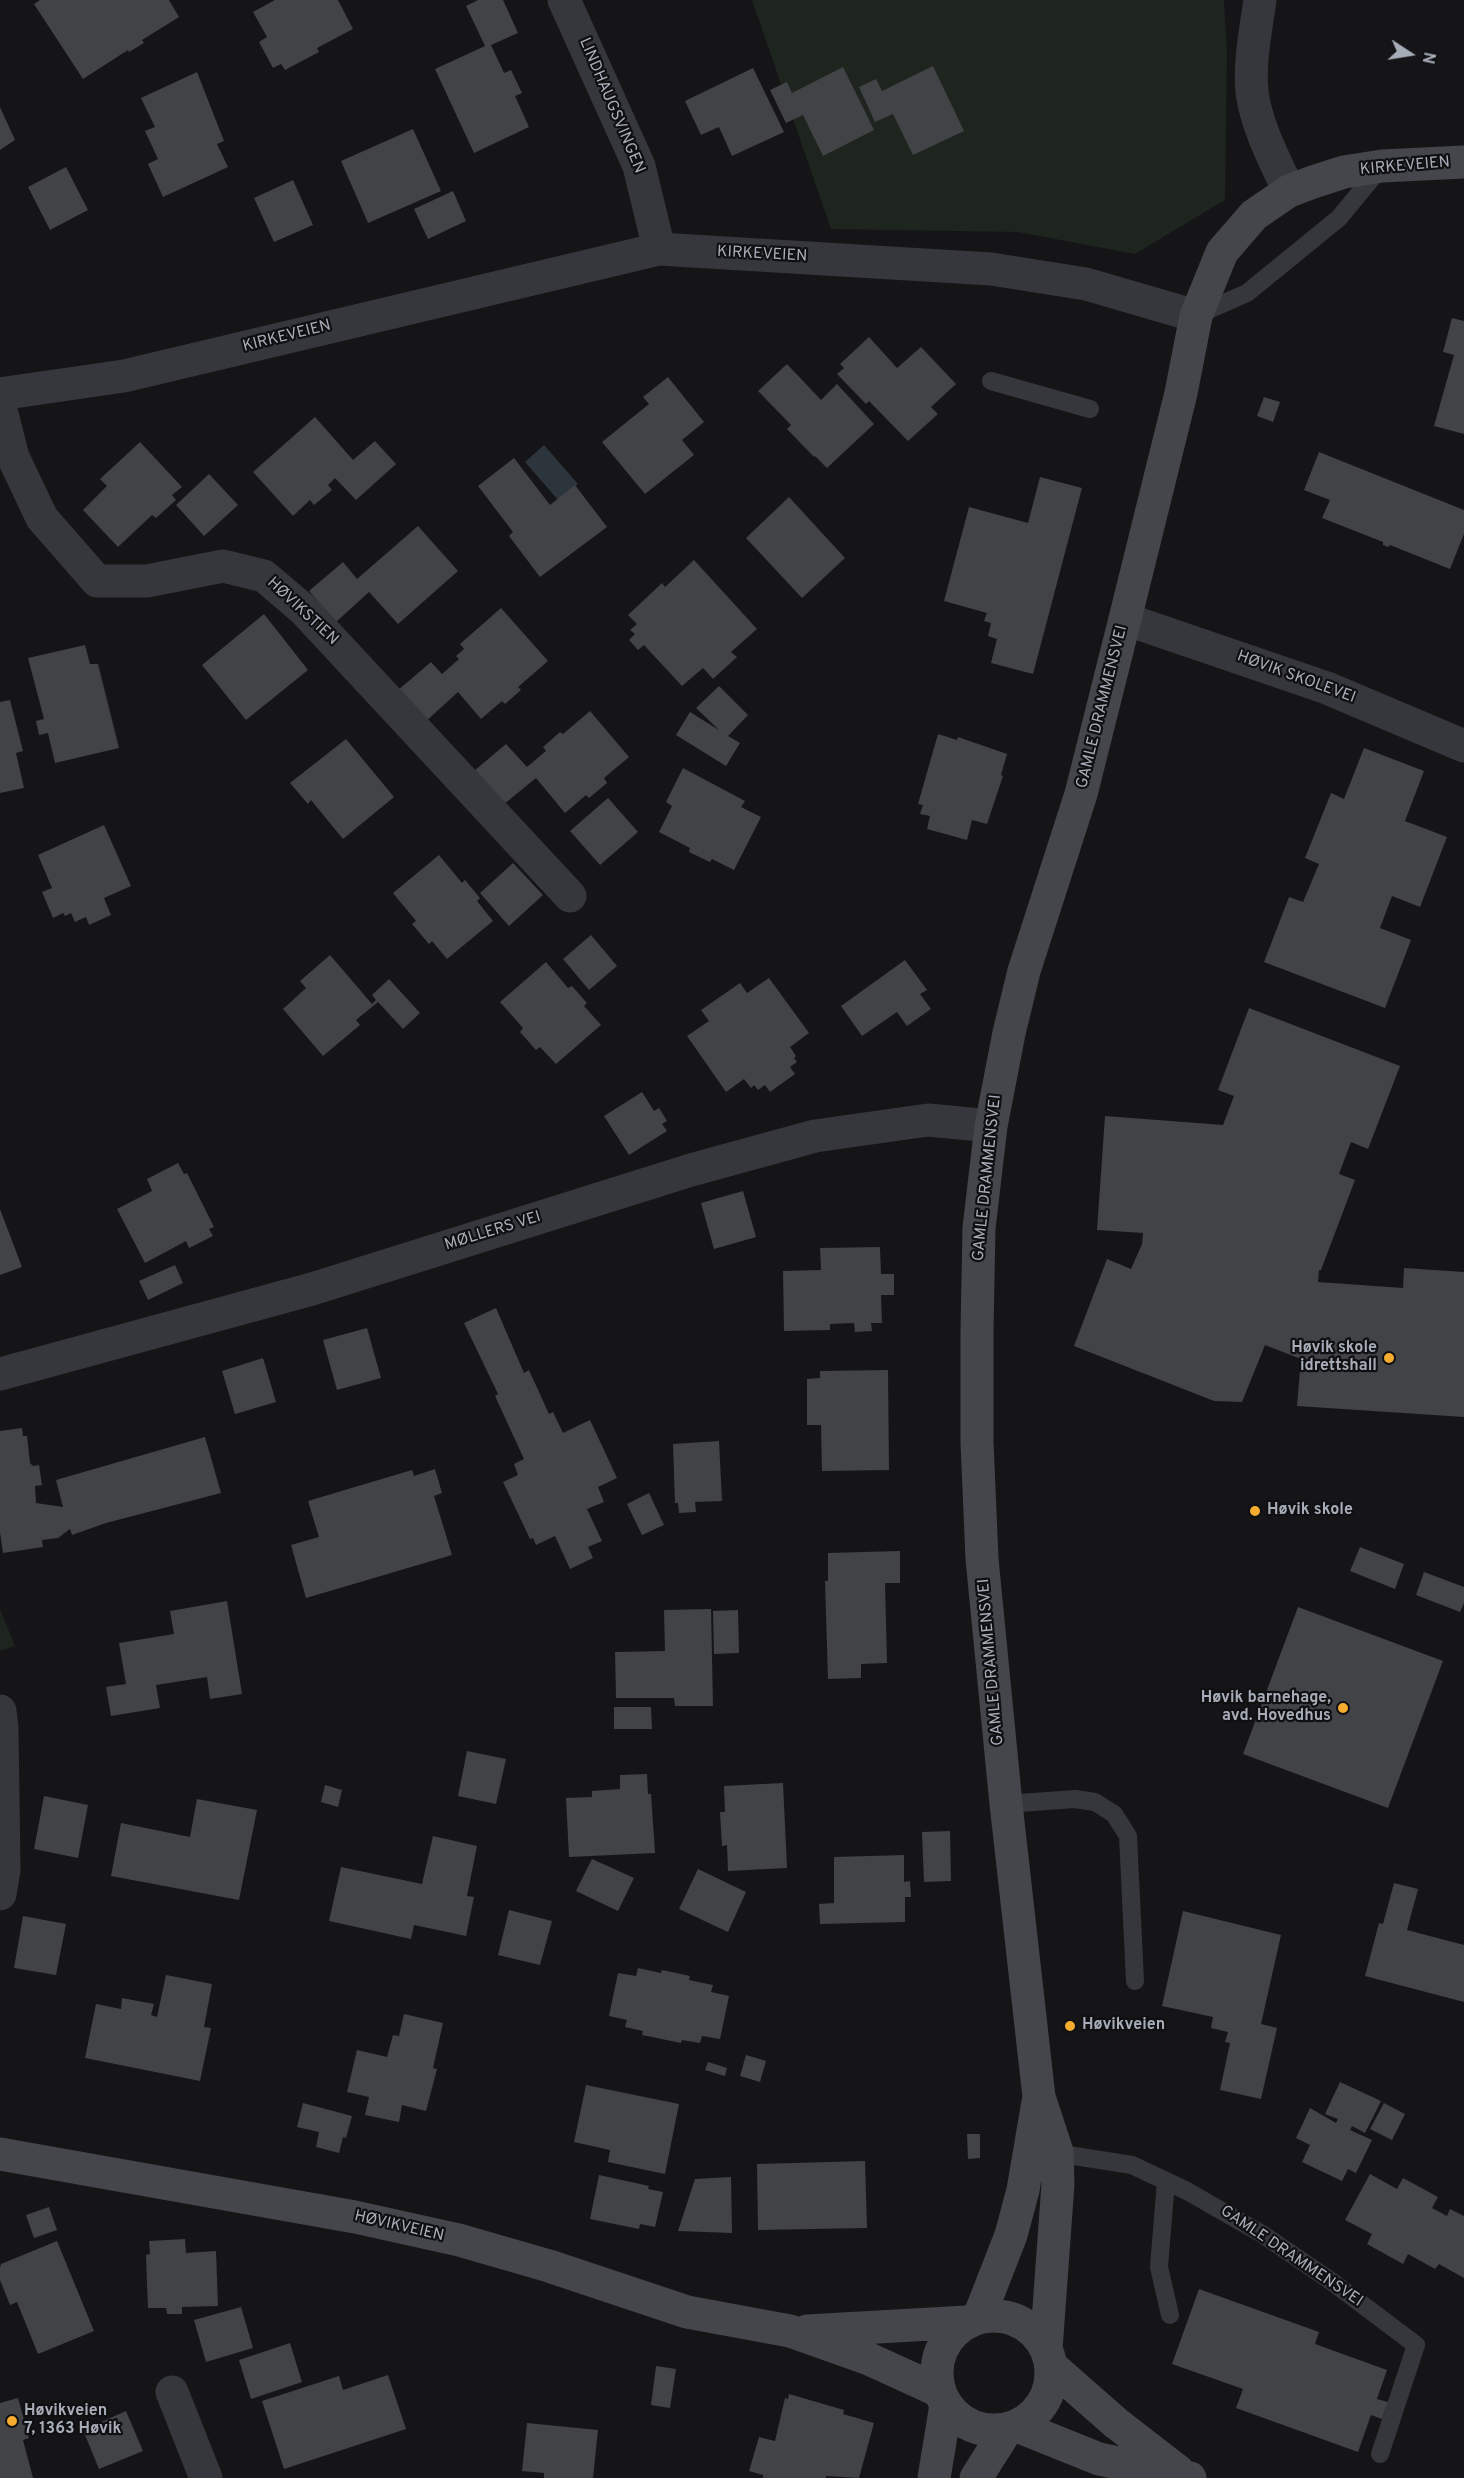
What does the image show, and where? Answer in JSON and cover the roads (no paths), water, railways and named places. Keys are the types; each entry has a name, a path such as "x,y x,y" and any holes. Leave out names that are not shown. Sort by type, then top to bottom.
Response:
{"main road":[{"name":"KIRKEVEIEN","path":"1196,316 1222,252 1254,214 1289,191 1344,172 1382,166 1464,162"},
{"name":"GAMLE DRAMMENSVEI","path":"1049,2357 1058,2184 1043,2152 982,1559 977,1442 979,1228 991,1126 1009,1033 1024,971 1081,794 1181,393 1196,316"},
{"path":"973,2320 1011,2235 1043,2152"},
{"name":"HØVIKVEIEN","path":"0,2154 355,2217 459,2240 549,2266 687,2312 790,2331 868,2359 943,2398"},
{"path":"934,2478 943,2398 937,2371 941,2352 951,2334 973,2320 999,2316 1018,2321 1035,2332 1049,2357 1116,2423 1187,2477"},
{"name":"HØVIKVEIEN","path":"790,2331 973,2320"},
{"path":"943,2398 963,2422 984,2430 1012,2427 1033,2415 1044,2401 1051,2384 1049,2357"},
{"path":"1012,2427 1100,2459 1187,2477"},
{"path":"976,2478 1012,2427"}],"street":[{"name":"LINDHAUGSVINGEN","path":"564,0 639,166 659,249"},
{"path":"1260,0 1252,92 1266,140 1289,191"},
{"name":"KIRKEVEIEN","path":"0,394 124,376 659,249 991,269 1086,284 1196,316"},
{"name":"HØVIKSTIEN","path":"0,406 13,457 42,518 97,581 147,581 223,566 264,576 312,618 570,896"},
{"name":"HØVIK SKOLEVEI","path":"1125,619 1327,688 1464,746"},
{"name":"MØLLERS VEI","path":"0,1374 312,1289 691,1170 815,1136 928,1120 991,1126"},
{"path":"0,1711 4,1870 0,1894"},
{"path":"172,2392 206,2478"}],"lane":[{"path":"1196,316 1246,293 1339,218 1382,166"},
{"path":"991,381 1090,409"},
{"path":"1006,1804 1075,1799 1095,1802 1114,1814 1128,1836 1135,1981"},
{"name":"GAMLE DRAMMENSVEI","path":"1043,2152 1132,2165 1187,2191 1262,2234 1331,2281 1416,2345 1380,2454"},
{"path":"1166,2181 1159,2267 1170,2315"}],"place":[{"name":"Høvik skole idrettshall","path":"1389,1358"},
{"name":"Høvik skole","path":"1255,1511"},
{"name":"Høvik barnehage, avd. Hovedhus","path":"1343,1708"},
{"name":"Høvikveien","path":"1070,2026"},
{"name":"Høvikveien 7, 1363 Høvik","path":"12,2421"}]}
